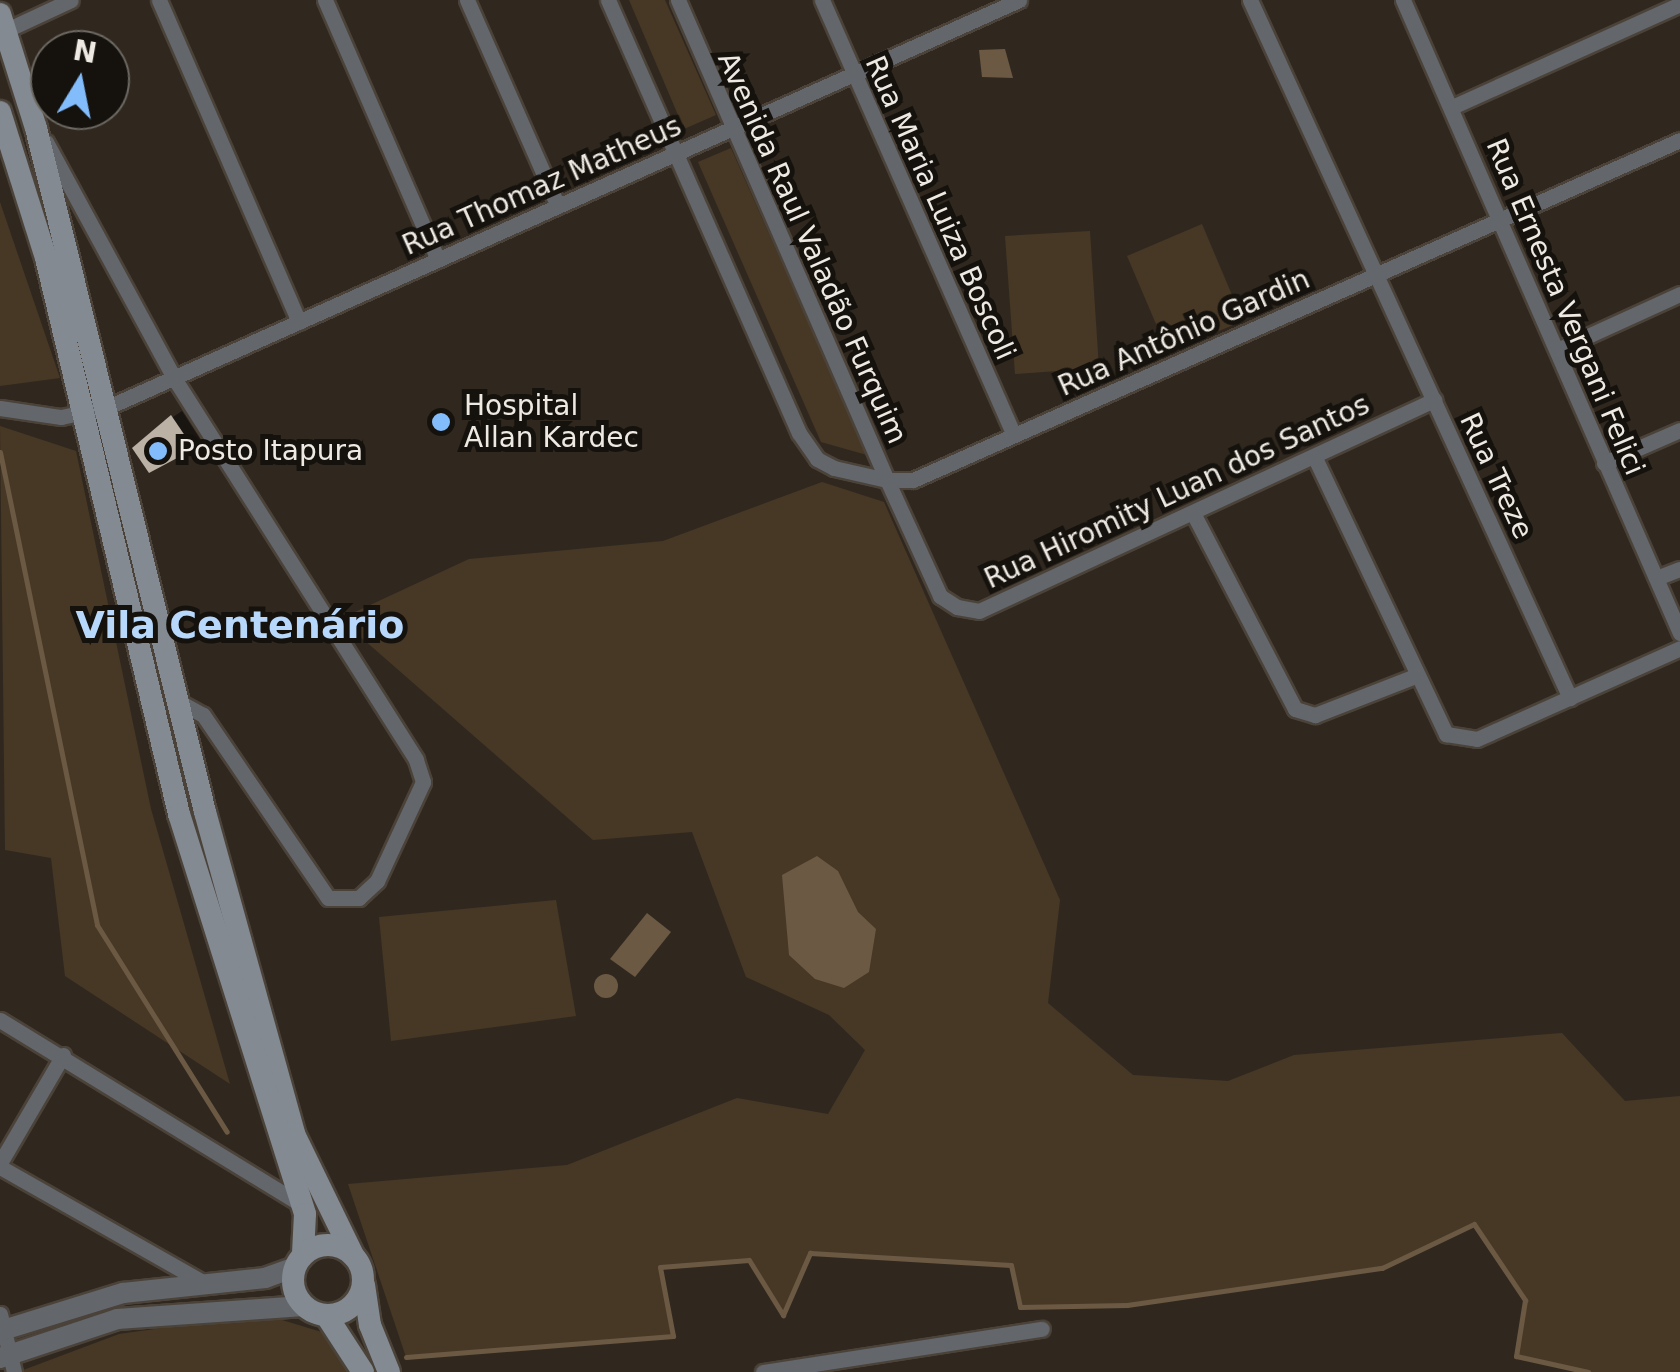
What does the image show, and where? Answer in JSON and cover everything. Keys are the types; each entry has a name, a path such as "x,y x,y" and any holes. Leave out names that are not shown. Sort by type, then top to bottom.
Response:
{"main road":[{"path":"2,26 30,110"},
{"path":"0,112 83,414 179,814 302,1205 299,1260 292,1285 362,1372"},
{"path":"9,134 30,129"},
{"path":"37,130 178,701 294,1134 363,1280 370,1326 388,1372"},
{"path":"299,1260 328,1244 352,1254"},
{"path":"315,1311 349,1308 363,1280"}],"street":[{"path":"2,26 71,0"},
{"path":"159,0 298,322"},
{"path":"325,0 438,260"},
{"path":"466,0 558,206"},
{"name":"Avenida Raul Valadão Furquim","path":"608,0 800,434 818,459 834,468 886,480"},
{"name":"Avenida Raul Valadão Furquim","path":"678,0 886,480"},
{"name":"Rua Maria Luiza Boscoli","path":"822,0 1014,435"},
{"path":"970,0 978,18"},
{"name":"Rua Thomaz Matheus","path":"0,408 83,414 108,408 1020,0"},
{"name":"Rua Treze","path":"1250,0 1372,277 1434,400 1570,698"},
{"name":"Rua Ernesta Vergani Felici","path":"1403,0 1604,463 1659,577 1680,634"},
{"path":"1452,107 1680,4"},
{"path":"37,130 74,186 174,378 416,760 423,782 377,881 344,902 328,898 203,715 178,701"},
{"name":"Rua Antônio Gardin","path":"886,480 913,480 1680,140"},
{"path":"1556,350 1680,294"},
{"name":"Rua Hiromity Luan dos Santos","path":"886,480 940,596 979,612 1434,400"},
{"path":"1604,463 1680,430"},
{"path":"1316,458 1415,676 1446,734 1477,739 1680,648"},
{"path":"1194,513 1295,709 1315,715 1415,676"},
{"path":"1659,577 1680,569"},
{"path":"0,1020 63,1055 302,1205"},
{"path":"63,1055 0,1165 206,1284"},
{"path":"299,1260 265,1278 123,1292 3,1324 8,1361 117,1319 315,1311"},
{"path":"763,1372 806,1369 1042,1330"}],"shaded area":[{"path":"629,0 665,0 716,115 684,129"},
{"path":"1005,49 1013,78 982,77 979,50"},
{"path":"731,148 867,455 821,442 698,162"},
{"path":"0,202 60,378 0,386"},
{"path":"1202,224 1243,321 1168,352 1127,256"},
{"path":"1090,231 1099,368 1015,374 1005,236"},
{"path":"0,426 76,451 151,809 230,1084 65,976 51,858 5,850"},
{"path":"822,482 884,502 1060,900 1048,1003 1133,1075 1228,1081 1294,1055 1562,1033 1625,1101 1680,1096 1680,1372 1588,1372 1516,1356 1525,1300 1474,1224 1382,1268 1127,1305 1020,1307 1010,1265 810,1253 783,1315 748,1260 660,1267 673,1336 406,1357 348,1184 567,1165 737,1098 828,1114 865,1050 829,1015 746,977 692,832 593,840 340,619 469,559 663,541"},
{"path":"817,856 838,871 858,912 876,929 869,972 844,988 815,979 789,955 782,875"},
{"path":"556,900 576,1016 391,1041 379,917"},
{"path":"647,913 671,932 635,977 610,959"},
{"path":"606,974 615,977 615,995 606,998 597,995 594,986 597,977"},
{"path":"262,1314 325,1333 339,1345 350,1372 18,1372 119,1334"}],"building":[{"path":"171,415 194,449 149,473 132,448"}],"waterway":[{"path":"0,452 97,925 227,1132"},
{"path":"406,1357 673,1336 660,1267 749,1260 783,1315 810,1253 1011,1265 1020,1307 1127,1305 1382,1268 1474,1224 1525,1300 1516,1356 1588,1372"}],"place":[{"name":"Hospital Allan Kardec","path":"441,422"},
{"name":"Posto Itapura","path":"158,451"}],"district":[{"name":"Vila Centenário","path":"240,626"}]}
